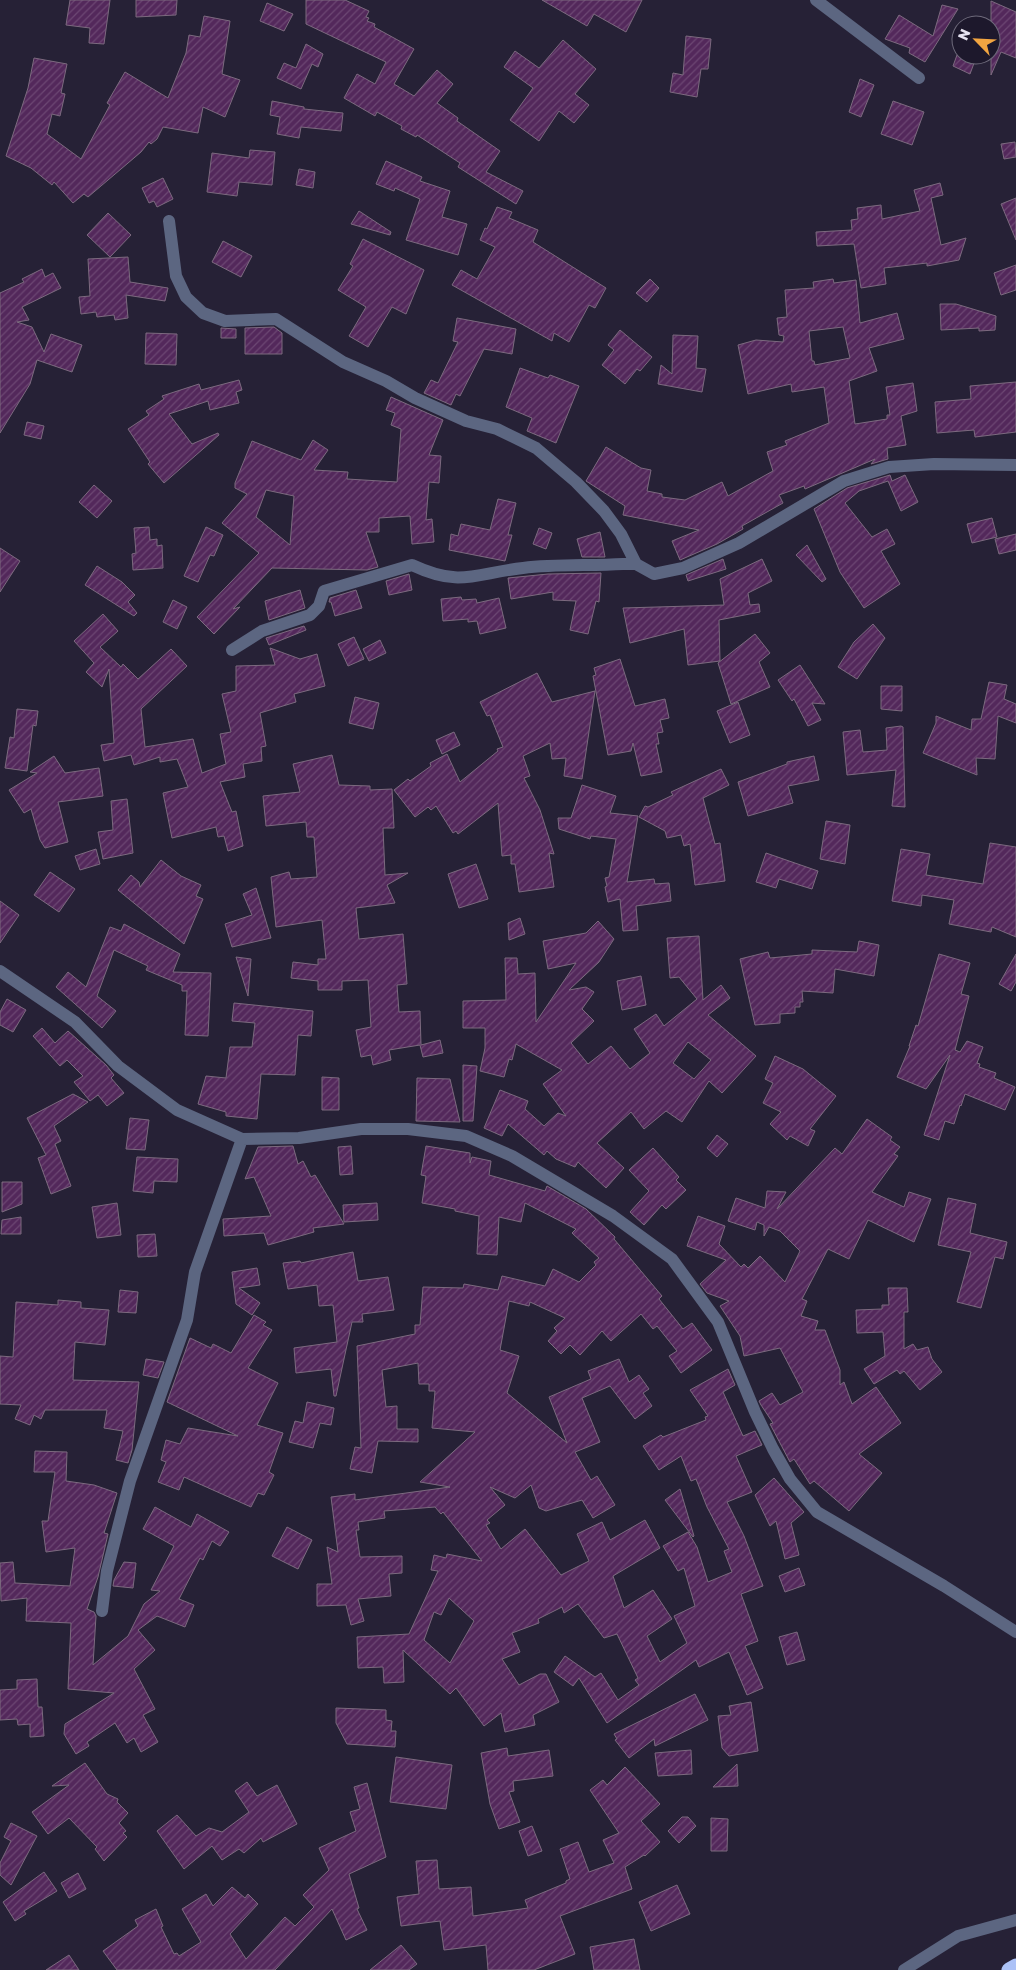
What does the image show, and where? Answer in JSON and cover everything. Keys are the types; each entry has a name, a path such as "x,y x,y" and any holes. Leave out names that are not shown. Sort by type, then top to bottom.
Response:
{"highway":[{"path":"1010,1970 1016,1966"}],"street":[{"path":"816,0 919,78"},
{"path":"169,221 176,276 186,297 203,314 225,321 276,319 343,362 386,381 415,398 466,421 496,429 536,448 576,482 604,511 620,534 636,564"},
{"path":"232,650 262,631 310,615 319,606 324,591 412,565 432,575 464,579 523,568 636,564 654,574 683,568 739,543 844,481 889,467 908,464 1016,465"},
{"path":"0,971 75,1022 118,1066 177,1110 242,1139 299,1138 360,1129 408,1129 466,1136 512,1156 613,1216 672,1259 718,1322 754,1412 790,1479 817,1512 944,1586 1016,1632"},
{"path":"102,1611 107,1571 130,1480 187,1320 195,1272 242,1139"},
{"path":"904,1970 958,1936 1016,1920"}],"building":[{"path":"70,0 110,0 104,44 89,43 90,28 66,25"},
{"path":"136,0 177,0 176,15 136,17"},
{"path":"306,0 345,0 369,11 366,17 369,18 367,21 375,24 374,27 414,49 394,84 414,96 437,70 453,84 437,103 458,118 457,121 500,151 486,172 523,191 516,204 458,167 460,163 417,135 416,137 401,129 402,126 377,112 375,116 344,98 357,74 375,84 386,62 306,24"},
{"path":"542,0 642,0 626,32 594,14 587,26"},
{"path":"991,1 1016,12 1016,58 1001,52 1001,15 991,15"},
{"path":"267,3 293,14 284,31 260,21"},
{"path":"942,5 958,9 954,15 951,15 951,20 925,62 909,53 910,48 885,39 899,15 933,36"},
{"path":"204,16 230,21 222,74 240,80 225,117 203,107 198,133 163,127 157,139 151,144 149,142 141,152 88,197 84,194 73,203 54,182 52,185 31,168 6,156 28,88 34,58 67,64 61,93 65,94 60,116 52,114 47,134 81,159 110,105 107,103 125,72 168,98 186,53 189,35 200,37"},
{"path":"686,36 711,39 708,69 701,69 697,97 670,92 673,73 683,75"},
{"path":"563,40 596,69 575,94 589,105 574,123 559,111 539,141 510,120 533,88 504,67 515,51 539,68"},
{"path":"306,44 323,54 318,67 312,64 301,89 277,78 284,63 296,68"},
{"path":"953,65 973,65 970,74"},
{"path":"991,65 995,65 991,75"},
{"path":"860,79 874,85 861,117 849,112"},
{"path":"272,101 304,107 304,109 343,113 341,131 301,127 299,138 277,134 280,117 270,115"},
{"path":"893,101 924,112 912,145 881,134"},
{"path":"1015,142 1016,157 1004,159 1001,144"},
{"path":"250,150 275,152 272,185 239,182 237,196 207,192 212,153 249,158"},
{"path":"386,161 422,177 420,181 450,191 442,217 467,224 458,255 406,240 420,199 395,188 394,191 376,184"},
{"path":"299,169 315,172 313,188 296,185"},
{"path":"163,178 173,199 157,207 154,201 149,203 142,188"},
{"path":"940,183 943,195 931,198 941,245 966,238 959,260 927,266 927,263 884,268 886,284 861,288 854,244 817,246 816,232 852,230 851,220 858,219 857,208 881,205 882,219 920,211 914,190"},
{"path":"1016,198 1016,240 1001,204"},
{"path":"497,207 512,212 509,218 538,230 533,242 606,288 595,308 589,305 569,342 554,333 552,341 452,285 461,270 477,279 495,247 480,240"},
{"path":"359,211 391,232 390,235 351,224"},
{"path":"108,213 131,235 110,257 87,235"},
{"path":"363,239 424,270 406,314 392,307 368,347 349,336 366,307 338,290 353,266 350,264"},
{"path":"223,241 252,256 241,277 212,262"},
{"path":"128,257 130,282 168,288 165,301 126,295 128,318 115,320 114,315 97,317 96,312 81,314 79,297 90,296 88,259"},
{"path":"1016,265 1016,290 1001,295 994,273"},
{"path":"42,269 45,277 53,273 61,288 22,307 29,320 17,322 32,327 44,352 51,334 82,345 72,372 37,360 30,384 0,433 0,293 24,282 22,279"},
{"path":"650,279 659,288 647,302 636,293"},
{"path":"833,279 834,283 856,280 860,323 897,313 904,339 869,348 877,371 849,381 855,424 887,419 887,415 890,415 886,387 913,383 917,411 901,416 906,445 887,448 888,459 871,464 875,459 805,489 804,486 779,495 783,503 742,526 743,529 717,544 680,560 672,541 699,530 623,515 625,506 586,481 606,447 641,468 651,470 647,491 662,494 662,497 685,500 722,482 728,496 773,471 767,452 787,445 785,441 829,423 824,387 792,392 791,384 748,394 738,345 756,340 783,342 784,336 779,335 777,318 787,317 785,290 814,288 813,282","holes":["843,327 850,358 815,365 814,361 812,361 809,331"]},
{"path":"940,304 956,304 996,316 995,330 979,331 979,328 941,330"},
{"path":"457,318 516,329 512,354 484,349 460,396 456,394 451,405 424,393 431,380 438,383 458,342 453,341"},
{"path":"274,327 282,333 282,354 245,354 245,328"},
{"path":"221,328 236,329 236,338 221,338"},
{"path":"620,330 652,357 640,371 637,369 625,384 602,365 614,350 608,345"},
{"path":"146,333 177,334 176,365 145,364"},
{"path":"673,335 698,336 696,368 706,369 702,392 658,384 661,365 672,374"},
{"path":"520,368 548,378 550,375 579,386 556,443 527,431 532,418 506,407"},
{"path":"239,380 242,390 236,392 239,403 210,410 208,401 169,414 192,444 218,433 219,435 164,483 148,464 150,462 128,429 149,415 146,411 164,399 162,396 199,384 201,390"},
{"path":"1016,382 1016,432 975,437 974,430 937,433 935,402 971,399 970,386"},
{"path":"391,397 443,420 429,455 441,456 439,483 429,482 426,520 432,519 434,542 412,544 410,516 379,518 379,532 366,532 378,567 367,570 272,568 233,609 240,607 214,634 197,617 259,553 222,523 247,494 235,488 235,483 252,441 301,460 313,440 328,450 314,470 348,472 347,479 397,482 401,429 391,425 395,413 386,410","holes":["266,490 294,496 290,545 256,517"]},
{"path":"27,422 44,426 41,439 24,435"},
{"path":"890,475 892,481 905,475 918,502 901,511 888,481 859,491 845,503 872,537 887,529 895,544 881,551 900,584 864,608 840,572 814,509 847,488"},
{"path":"94,485 112,501 97,518 79,502"},
{"path":"498,499 516,503 508,535 512,535 505,561 449,550 451,534 458,536 461,524 490,530"},
{"path":"992,518 997,537 972,543 967,524"},
{"path":"149,527 150,540 157,539 157,546 162,545 163,568 133,570 132,554 136,553 134,528"},
{"path":"206,527 223,535 214,556 210,555 198,582 184,576"},
{"path":"539,528 552,533 546,549 533,544"},
{"path":"600,532 605,557 582,557 577,539"},
{"path":"1016,534 1016,550 999,554 995,539"},
{"path":"807,545 826,579 822,582 796,555"},
{"path":"0,548 20,561 0,592"},
{"path":"723,559 726,569 688,581 686,575"},
{"path":"762,559 772,581 748,593 750,605 759,604 760,612 719,620 720,661 688,665 684,629 630,643 623,608 724,605 720,579"},
{"path":"97,566 122,582 135,595 128,602 137,613 134,616 85,585"},
{"path":"601,573 599,602 596,601 588,634 570,630 576,601 553,600 553,592 511,599 508,578 548,574"},
{"path":"409,574 412,590 389,595 386,581"},
{"path":"300,590 305,608 269,620 265,601"},
{"path":"356,590 362,608 335,616 331,602 329,602 330,598"},
{"path":"461,597 462,600 476,599 477,603 499,598 506,628 480,634 477,621 468,622 468,619 443,621 441,599"},
{"path":"173,600 187,607 177,629 163,622"},
{"path":"103,614 118,631 100,647 121,667 123,664 138,679 171,649 187,666 141,709 145,747 193,739 202,773 226,764 220,734 231,732 222,694 236,691 236,666 275,665 270,648 300,659 317,654 325,686 294,694 296,702 260,713 266,746 261,747 262,761 243,764 245,777 220,782 232,812 236,811 243,846 228,851 224,836 218,837 216,827 172,838 163,793 188,787 177,759 160,762 160,757 134,765 131,755 104,761 101,745 114,743 109,669 102,687 86,672 94,663 74,641"},
{"path":"873,624 885,638 857,679 838,667 854,642"},
{"path":"304,626 306,630 269,645 266,638"},
{"path":"755,634 770,653 759,662 770,687 731,704 718,663"},
{"path":"354,637 364,659 348,666 338,644"},
{"path":"380,640 386,653 369,661 363,649"},
{"path":"620,659 635,706 665,699 669,718 660,720 663,732 657,733 659,744 656,744 662,772 641,776 633,743 631,751 608,755 593,676 596,675 594,668"},
{"path":"800,665 825,704 812,703 821,720 808,726 794,699 792,701 778,680"},
{"path":"537,673 552,702 595,691 582,779 564,776 566,758 552,759 550,743 523,756 530,776 524,778 540,810 554,854 549,853 554,887 519,892 515,864 511,864 511,855 502,856 498,803 458,834 456,831 453,833 436,806 431,810 428,807 415,817 394,790 408,779 410,781 431,766 430,763 447,754 460,782 498,751 497,749 503,747 490,715 487,716 480,702"},
{"path":"989,682 1007,685 1004,699 1016,704 1016,723 998,716 995,759 976,758 977,775 923,753 936,723 936,716 971,730 972,719 981,719"},
{"path":"881,686 902,686 902,711 881,709"},
{"path":"355,697 379,703 373,729 349,723"},
{"path":"738,702 750,735 730,743 717,711"},
{"path":"17,709 38,711 36,726 33,725 27,771 5,768 10,737 14,738"},
{"path":"903,727 905,807 892,806 896,770 847,775 843,732 860,730 863,752 887,750 886,728"},
{"path":"454,732 460,745 442,754 436,740"},
{"path":"332,755 339,785 370,786 370,790 392,789 394,828 383,828 385,875 408,873 387,885 395,903 356,908 359,939 403,934 407,984 397,985 399,1012 420,1011 421,1045 440,1040 443,1053 423,1057 420,1045 389,1050 391,1060 373,1065 371,1055 361,1057 356,1030 371,1027 368,980 342,981 342,990 318,990 318,981 291,978 293,962 318,965 318,959 326,959 322,920 276,927 271,877 289,872 291,879 317,877 314,837 307,837 306,822 266,826 263,796 300,792 293,764"},
{"path":"54,756 65,773 99,768 103,796 58,802 68,842 45,848 40,840 31,809 24,813 9,790 37,773 30,772"},
{"path":"814,756 819,780 788,786 793,803 748,816 738,782 787,764 787,762"},
{"path":"721,769 729,785 703,798 715,844 720,843 725,881 695,885 690,844 684,846 681,835 667,838 665,831 639,817 645,806 648,807 673,795 671,792"},
{"path":"582,785 616,796 610,813 638,816 627,882 654,879 655,884 669,883 671,901 636,906 638,930 623,931 620,899 608,902 605,878 609,877 616,839 591,836 590,839 559,829 558,818 571,818"},
{"path":"127,799 133,853 103,859 98,832 113,830 111,801"},
{"path":"826,821 850,825 845,864 820,859"},
{"path":"990,843 1016,847 1016,937 992,927 991,932 949,924 954,900 922,895 921,906 892,901 901,849 930,854 926,875 983,884"},
{"path":"96,849 100,864 80,870 75,856"},
{"path":"766,853 818,871 812,889 779,879 776,888 756,882"},
{"path":"161,860 181,876 201,885 196,896 203,899 184,944 118,890 131,875 139,882 140,887"},
{"path":"476,864 488,899 459,908 448,874"},
{"path":"50,872 75,889 59,912 34,895"},
{"path":"256,888 271,938 232,947 225,924 252,915 243,894"},
{"path":"0,901 19,915 0,943"},
{"path":"520,918 525,934 509,940 508,923"},
{"path":"598,921 614,939 599,962 569,990 586,987 594,992 582,1009 594,1021 571,1043 588,1064 611,1046 630,1069 650,1053 634,1029 656,1014 664,1026 697,999 679,977 670,978 667,938 699,936 703,1000 721,985 730,998 708,1015 756,1056 722,1093 709,1081 682,1122 666,1111 644,1129 631,1112 597,1143 624,1168 606,1188 578,1162 575,1167 556,1159 547,1151 544,1155 508,1124 502,1136 484,1128 500,1090 528,1101 525,1109 544,1126 558,1113 566,1116 543,1084 562,1070 516,1044 512,1060 509,1059 504,1077 480,1071 485,1048 485,1028 463,1028 463,1001 506,1000 505,958 517,958 518,974 535,973 536,1022 576,963 548,969 543,941 586,933","holes":["688,1042 711,1060 694,1079 673,1063"]},
{"path":"124,924 180,954 173,972 211,973 208,1036 185,1035 187,991 182,991 182,985 146,970 148,966 114,950 97,996 116,1011 102,1028 56,987 68,972 86,987 110,927 121,931"},
{"path":"859,941 879,945 874,976 835,969 833,993 802,991 803,1002 800,1002 800,1007 795,1007 795,1013 780,1014 780,1023 755,1025 740,959 768,952 770,958 812,954 812,950 857,952"},
{"path":"939,954 970,963 961,994 969,996 955,1050 960,1052 967,1041 983,1047 977,1063 980,1064 979,1067 996,1073 994,1078 1015,1087 1005,1110 965,1094 954,1124 945,1121 939,1140 924,1135 950,1055 926,1089 897,1077 910,1046 916,1025 918,1026"},
{"path":"1016,954 1016,982 1011,991 999,984"},
{"path":"236,957 251,959 248,996"},
{"path":"641,976 646,1005 622,1010 617,981"},
{"path":"7,999 26,1010 13,1032 0,1025 0,1012"},
{"path":"234,1003 313,1011 311,1036 298,1035 295,1075 261,1074 257,1119 226,1116 226,1112 198,1104 206,1076 226,1078 230,1047 252,1047 255,1023 232,1021"},
{"path":"42,1028 55,1043 68,1031 106,1065 114,1075 111,1078 124,1093 107,1106 98,1095 90,1101 74,1082 83,1076 67,1060 60,1066 33,1036"},
{"path":"775,1056 803,1069 836,1096 810,1129 815,1131 808,1146 790,1136 787,1140 770,1124 781,1112 763,1103 773,1083 765,1079"},
{"path":"463,1065 477,1066 473,1121 463,1121"},
{"path":"322,1077 339,1078 339,1110 322,1110"},
{"path":"417,1078 450,1079 460,1122 416,1121"},
{"path":"73,1094 88,1102 54,1126 61,1141 55,1144 71,1186 51,1194 38,1158 46,1155 27,1118"},
{"path":"130,1118 149,1120 145,1150 126,1149"},
{"path":"867,1119 892,1137 890,1140 900,1147 894,1154 898,1156 872,1192 904,1207 909,1192 931,1199 914,1242 868,1220 849,1259 828,1249 802,1299 807,1301 801,1316 818,1321 815,1330 825,1330 840,1370 840,1385 844,1382 852,1404 876,1387 901,1423 859,1454 882,1473 849,1511 814,1481 810,1484 794,1459 790,1462 770,1424 773,1423 759,1401 772,1393 780,1405 803,1392 780,1348 744,1356 740,1336 720,1306 729,1301 707,1293 700,1284 726,1260 687,1246 698,1216 725,1226 719,1244 741,1267 744,1264 748,1268 760,1256 785,1282 800,1251 780,1231 769,1227 764,1236 764,1225 757,1222 755,1230 728,1221 736,1198 765,1208 767,1191 786,1192 777,1209 835,1148 842,1154"},
{"path":"717,1135 728,1144 717,1157 707,1148"},
{"path":"293,1146 298,1164 303,1161 311,1177 315,1175 344,1224 313,1228 314,1232 268,1245 264,1233 224,1236 223,1219 271,1216 254,1177 245,1179 258,1147"},
{"path":"351,1146 353,1174 340,1175 338,1147"},
{"path":"426,1146 470,1153 470,1163 472,1157 491,1161 489,1175 545,1191 547,1186 586,1209 615,1237 614,1239 662,1296 659,1299 683,1329 692,1323 712,1350 681,1373 669,1356 677,1351 657,1326 653,1329 641,1314 611,1341 602,1331 580,1355 570,1345 561,1354 548,1341 557,1331 554,1328 565,1318 530,1302 529,1306 509,1301 500,1350 519,1356 507,1393 567,1443 549,1397 591,1379 588,1371 619,1359 629,1382 639,1375 649,1389 643,1393 652,1406 635,1419 610,1386 582,1398 600,1442 575,1452 591,1480 597,1476 615,1505 593,1518 582,1500 546,1511 539,1508 531,1485 515,1498 490,1487 505,1505 487,1520 490,1523 486,1525 501,1549 525,1529 561,1575 589,1561 577,1534 602,1522 610,1540 645,1520 660,1548 613,1576 624,1608 653,1590 672,1619 647,1636 660,1662 687,1643 674,1616 695,1606 684,1568 678,1571 663,1546 688,1532 697,1547 708,1582 732,1572 724,1551 729,1549 707,1507 696,1479 691,1481 681,1456 659,1470 643,1446 661,1435 663,1437 706,1420 705,1417 708,1416 690,1390 728,1369 735,1385 723,1392 743,1436 755,1431 762,1445 736,1456 752,1492 727,1502 744,1536 763,1586 741,1594 758,1641 745,1646 763,1688 747,1695 729,1652 699,1667 696,1660 607,1723 579,1678 573,1686 554,1672 565,1656 595,1677 601,1673 618,1700 639,1685 635,1680 638,1678 617,1634 604,1638 578,1604 564,1613 562,1607 538,1619 539,1623 512,1633 520,1652 502,1659 519,1685 540,1674 546,1674 559,1702 533,1715 535,1725 505,1732 501,1713 484,1726 456,1688 450,1694 403,1650 404,1682 384,1683 383,1667 358,1668 357,1637 409,1634 438,1571 431,1570 434,1555 446,1558 447,1554 482,1561 443,1512 441,1514 435,1507 384,1511 385,1518 358,1522 359,1530 356,1530 360,1557 402,1556 402,1573 389,1574 391,1596 358,1599 364,1621 351,1625 346,1605 317,1606 317,1584 332,1584 327,1547 338,1552 331,1497 355,1494 355,1500 450,1487 420,1482 475,1432 432,1428 435,1391 429,1391 429,1384 419,1384 418,1363 382,1370 386,1407 397,1406 397,1429 418,1429 418,1442 378,1441 372,1473 350,1469 355,1447 361,1448 357,1346 415,1334 415,1325 420,1325 423,1287 463,1288 464,1284 498,1290 502,1276 545,1286 553,1269 579,1282 596,1265 594,1262 599,1258 572,1233 576,1229 525,1203 521,1222 499,1217 497,1255 477,1254 479,1216 422,1203 426,1176 421,1175","holes":["449,1598 474,1621 450,1663 424,1640 434,1612 441,1615"]},
{"path":"653,1148 679,1177 676,1180 686,1190 666,1209 662,1205 644,1225 630,1212 649,1191 629,1170"},
{"path":"137,1157 178,1159 177,1182 154,1181 153,1193 133,1191"},
{"path":"2,1182 22,1182 22,1204 2,1212"},
{"path":"948,1198 976,1204 970,1233 1007,1242 1003,1259 995,1257 981,1308 957,1302 971,1252 938,1245"},
{"path":"117,1203 121,1235 97,1238 92,1207"},
{"path":"377,1203 378,1220 344,1222 343,1205"},
{"path":"21,1217 21,1234 1,1234 2,1220"},
{"path":"155,1234 157,1256 138,1257 137,1235"},
{"path":"353,1252 358,1281 388,1277 394,1310 362,1314 363,1322 352,1322 336,1396 334,1396 331,1369 296,1373 294,1348 337,1342 333,1305 319,1306 317,1285 288,1289 283,1263 300,1261 301,1263"},
{"path":"257,1268 260,1285 239,1288 260,1303 252,1315 236,1304 232,1272"},
{"path":"888,1288 907,1288 908,1312 904,1312 904,1349 913,1344 917,1350 928,1347 932,1359 942,1372 920,1390 904,1371 900,1374 897,1370 874,1384 864,1369 885,1356 883,1332 857,1333 856,1310 882,1309 882,1305 889,1305"},
{"path":"120,1290 138,1292 136,1313 118,1312"},
{"path":"58,1300 81,1302 81,1308 109,1310 105,1345 75,1342 73,1380 139,1382 132,1450 128,1463 116,1460 123,1431 104,1428 107,1410 45,1410 41,1419 34,1415 30,1425 15,1419 21,1405 0,1404 0,1356 13,1357 16,1302 58,1305"},
{"path":"254,1315 266,1322 263,1325 272,1330 248,1368 278,1383 257,1425 283,1433 269,1472 274,1475 264,1495 258,1493 251,1507 184,1477 179,1490 158,1482 166,1462 161,1460 166,1440 180,1444 188,1428 238,1436 167,1402 190,1338 211,1348 213,1344 231,1353"},
{"path":"146,1359 164,1362 158,1378 143,1375"},
{"path":"307,1402 334,1408 331,1425 320,1423 313,1448 289,1442 295,1421 303,1423"},
{"path":"35,1451 67,1452 66,1481 94,1485 117,1493 104,1533 108,1534 98,1577 87,1609 94,1612 96,1616 93,1665 128,1636 144,1604 160,1591 151,1590 174,1546 143,1529 155,1507 191,1527 197,1514 229,1532 220,1546 212,1541 203,1560 200,1558 179,1599 194,1605 185,1627 157,1616 138,1630 155,1650 134,1669 155,1709 143,1715 158,1742 141,1752 134,1738 127,1743 115,1723 87,1742 89,1746 76,1754 64,1734 65,1724 114,1693 68,1689 71,1623 26,1621 27,1598 1,1601 0,1563 13,1562 15,1583 70,1586 75,1548 46,1552 42,1521 48,1521 55,1472 34,1472"},
{"path":"774,1478 804,1512 791,1523 799,1555 785,1559 776,1521 770,1526 755,1495"},
{"path":"680,1489 694,1536 693,1537 665,1500"},
{"path":"287,1527 312,1540 298,1569 272,1556"},
{"path":"124,1562 136,1563 133,1588 113,1586 114,1580"},
{"path":"799,1568 805,1585 785,1592 779,1576"},
{"path":"797,1632 805,1660 787,1665 779,1637"},
{"path":"37,1679 38,1707 42,1707 44,1736 30,1737 30,1724 18,1725 17,1719 0,1720 0,1690 17,1689 17,1680"},
{"path":"695,1694 708,1720 655,1746 654,1739 629,1758 615,1740 617,1739 614,1734"},
{"path":"751,1702 758,1751 729,1756 722,1748 718,1716 731,1715 729,1706"},
{"path":"336,1708 386,1710 386,1720 392,1721 391,1731 396,1731 395,1747 347,1744 336,1723"},
{"path":"507,1748 508,1756 549,1750 553,1776 513,1781 514,1791 509,1792 520,1822 499,1829 490,1804 481,1753"},
{"path":"691,1750 692,1774 658,1776 655,1753"},
{"path":"396,1757 452,1765 446,1809 390,1802"},
{"path":"85,1763 107,1794 118,1799 117,1802 128,1813 119,1823 126,1831 123,1833 127,1837 104,1861 95,1849 97,1847 69,1818 48,1834 32,1812 69,1785 52,1786"},
{"path":"737,1764 738,1786 713,1787"},
{"path":"625,1767 660,1804 641,1821 660,1842 645,1856 625,1867 632,1889 560,1916 575,1954 534,1970 488,1970 486,1945 444,1950 440,1921 401,1926 397,1897 419,1894 416,1861 437,1860 439,1889 471,1887 473,1916 528,1908 525,1900 566,1883 570,1879 560,1849 578,1842 589,1872 614,1863 603,1840 619,1833 590,1790 603,1780 607,1785"},
{"path":"247,1782 257,1796 277,1785 297,1824 263,1842 261,1838 244,1853 239,1849 222,1860 212,1846 184,1869 157,1831 177,1815 196,1836 209,1828 222,1832 249,1812 235,1791"},
{"path":"367,1783 386,1857 349,1874 359,1908 357,1909 367,1930 346,1940 332,1909 275,1970 117,1970 103,1951 138,1926 135,1920 156,1909 163,1926 161,1927 174,1954 177,1953 179,1956 201,1942 182,1909 206,1894 213,1906 232,1887 245,1898 248,1894 258,1904 230,1934 246,1959 285,1917 295,1926 314,1907 303,1895 329,1870 319,1848 356,1831 350,1812 360,1809 354,1787"},
{"path":"682,1817 688,1817 696,1826 679,1843 668,1831"},
{"path":"711,1818 728,1819 727,1851 711,1851"},
{"path":"11,1823 37,1836 11,1885 0,1875 0,1863 11,1841 4,1837"},
{"path":"532,1826 542,1851 528,1856 519,1831"},
{"path":"44,1872 57,1891 24,1911 26,1914 15,1921 3,1902"},
{"path":"78,1873 86,1889 69,1898 61,1883"},
{"path":"677,1885 690,1914 651,1931 639,1902"},
{"path":"634,1939 640,1970 594,1970 590,1947"},
{"path":"401,1945 417,1964 409,1970 370,1970"},
{"path":"69,1955 79,1970 46,1970"}]}
